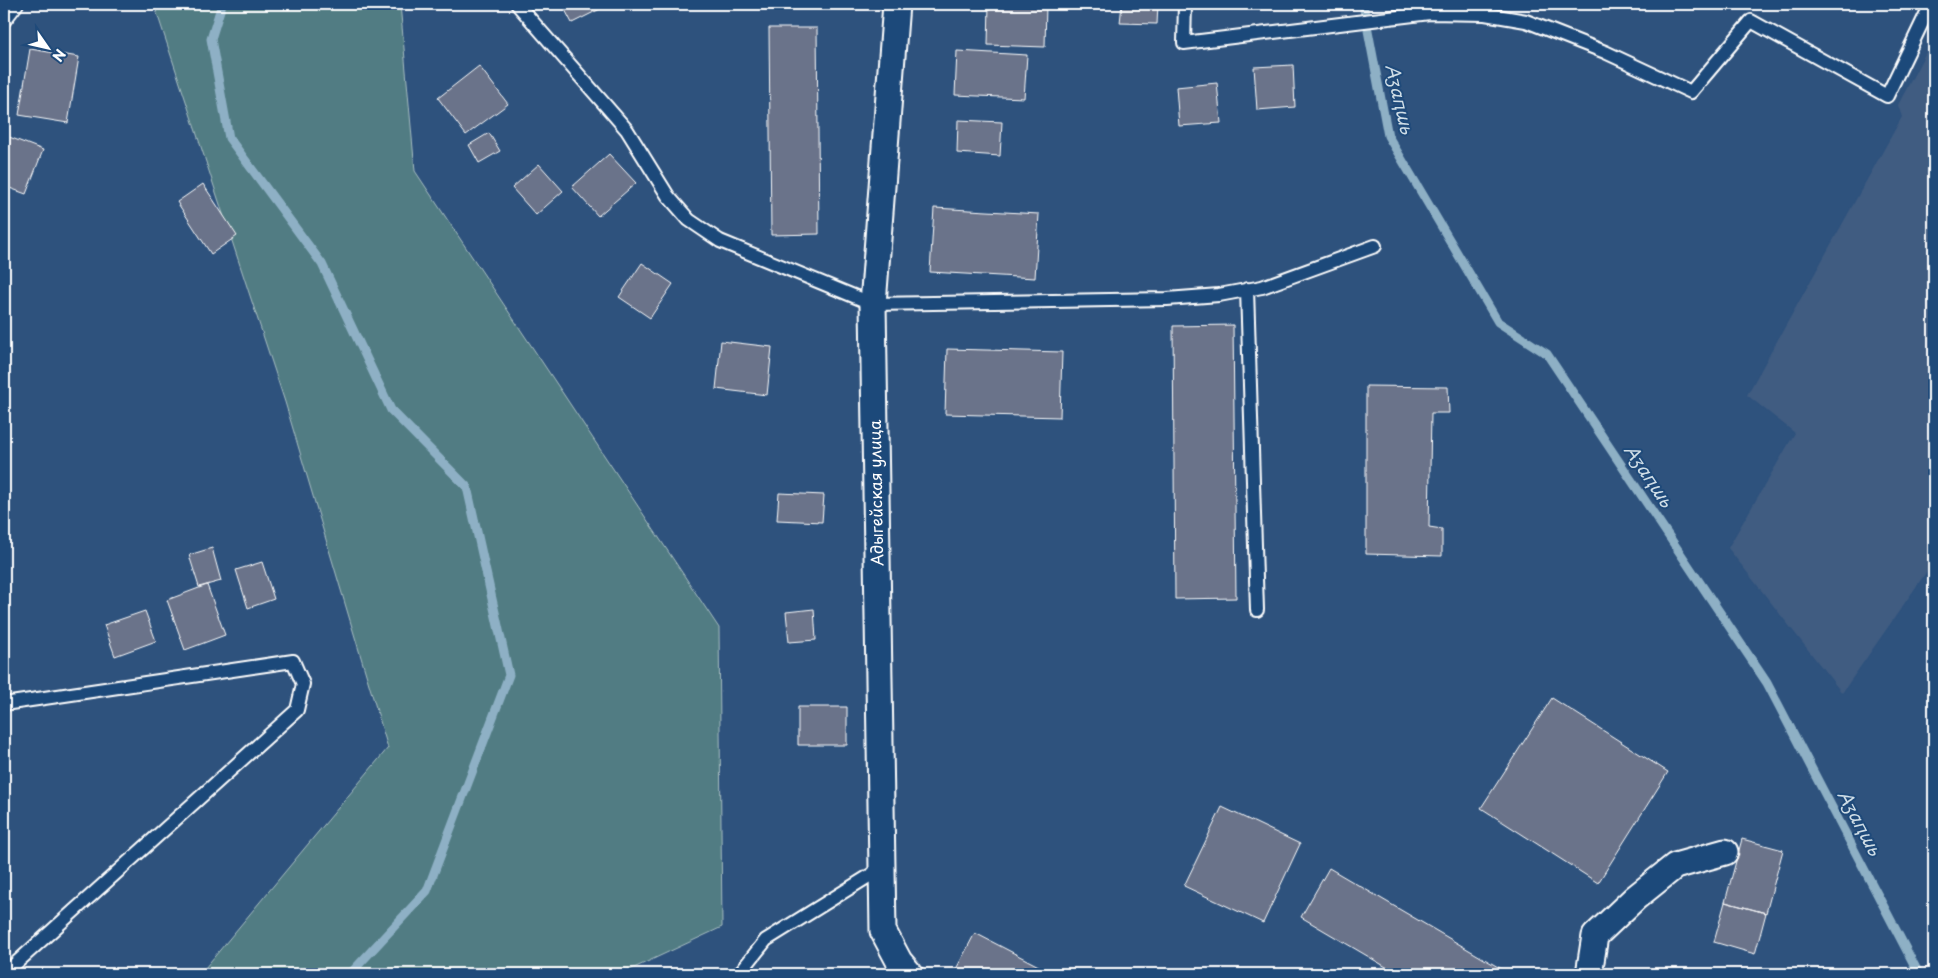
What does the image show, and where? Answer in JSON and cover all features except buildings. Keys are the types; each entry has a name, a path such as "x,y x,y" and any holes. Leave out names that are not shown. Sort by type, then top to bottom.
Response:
{"street":[{"name":"Адыгейская улица","path":"896,4 873,304 883,931 899,961 910,974"},
{"path":"1588,974 1595,936 1635,898 1675,866 1725,852"}],"lane":[{"path":"4,21 17,4"},
{"path":"517,4 627,130 668,196 689,220 720,241 873,304 1167,299 1219,295 1262,287 1375,246"},
{"path":"1185,4 1184,43 1430,13 1485,14 1526,21 1605,52 1691,92 1751,21 1888,96 1932,4"},
{"path":"1247,289 1257,610"},
{"path":"4,704 293,661 303,684 297,710 4,974"},
{"path":"739,974 766,940 882,868"}],"shaded area":[{"path":"1934,37 1934,561 1842,693 1728,548 1795,433 1747,395 1902,117 1898,105"}],"green space":[{"path":"154,4 400,4 415,171 719,628 722,927 621,974 200,974 388,748 285,402"}],"waterway":[{"path":"222,4 211,39 229,138 322,264 391,410 467,487 509,675 427,891 350,974"},
{"name":"Аӡаԥшь","path":"1363,4 1388,136 1498,322 1547,354 1767,683 1919,974"}]}
